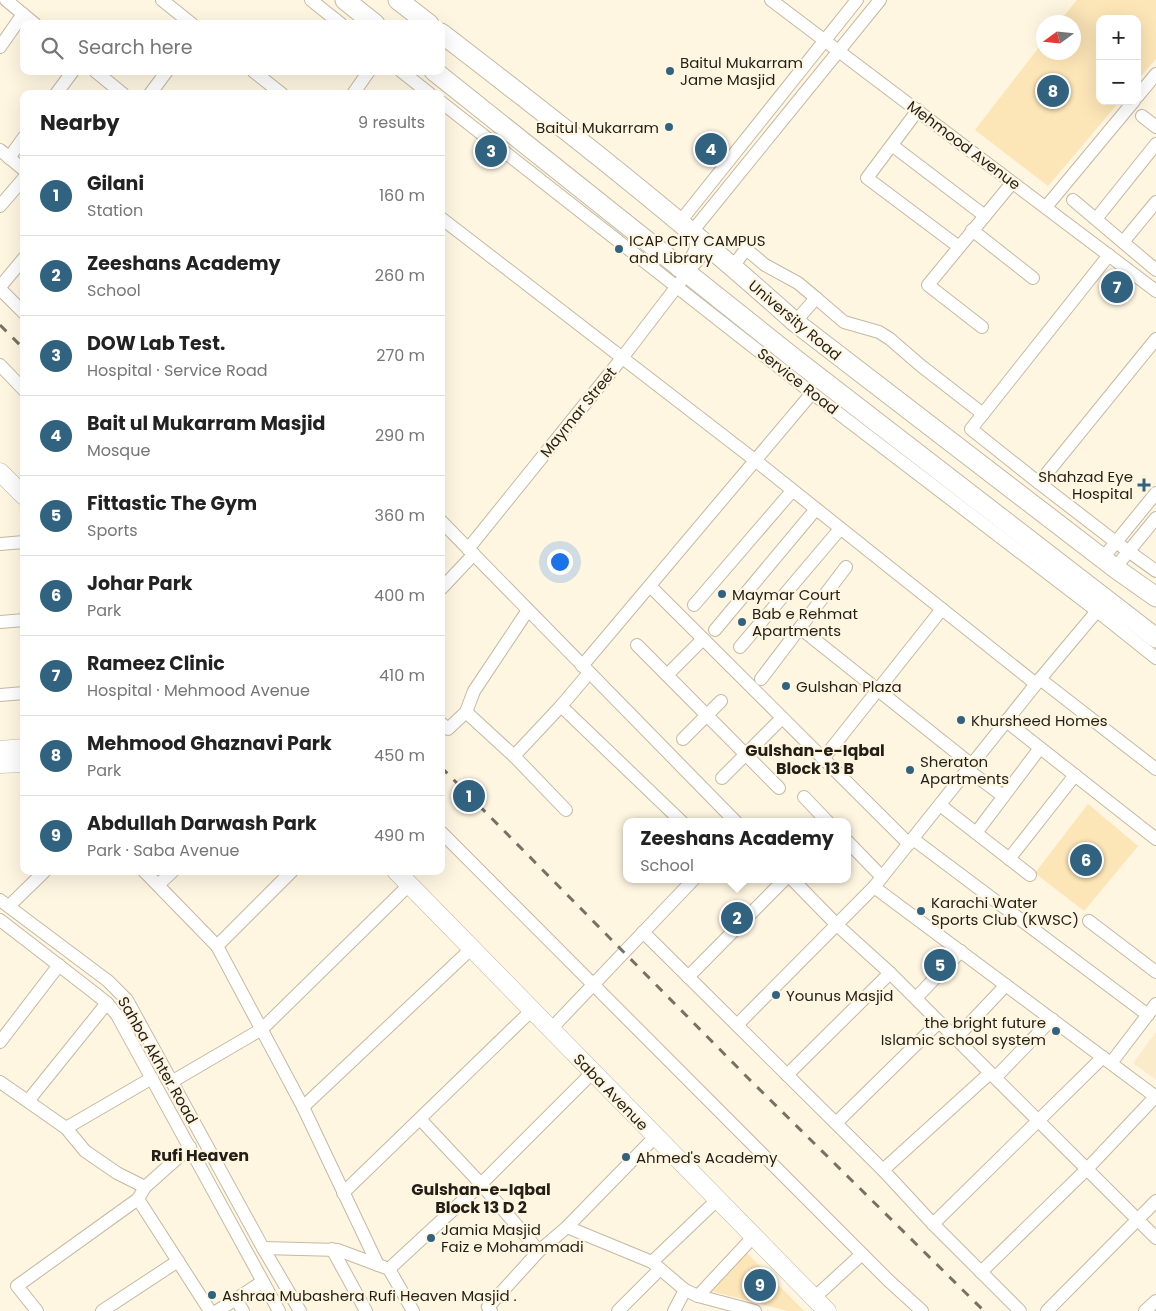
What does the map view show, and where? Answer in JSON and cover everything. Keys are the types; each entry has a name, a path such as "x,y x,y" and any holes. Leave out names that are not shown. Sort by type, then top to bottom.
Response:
{"main road":[{"path":"345,0 370,20"},
{"path":"398,0 424,20"},
{"name":"University Road","path":"445,37 556,122 690,232 795,322 980,465 1156,597"},
{"name":"University Road","path":"439,75 790,365 1126,625 1156,638"},
{"path":"690,232 700,252 695,260 688,265 686,278 700,275 710,262 726,263"},
{"path":"0,472 20,488"},
{"path":"0,750 20,748"},
{"path":"0,764 20,763"},
{"name":"Saba Avenue","path":"400,875 823,1308"}],"street":[{"path":"162,0 187,20"},
{"path":"311,0 336,20"},
{"name":"Mehmood Avenue","path":"771,0 1156,291"},
{"path":"690,232 825,40 857,0"},
{"path":"690,232 880,0"},
{"path":"11,2 30,20"},
{"path":"0,47 23,14"},
{"path":"1141,92 1156,74"},
{"path":"59,90 70,75"},
{"path":"100,75 118,90"},
{"path":"153,90 164,75"},
{"path":"258,75 277,90"},
{"path":"356,90 366,75"},
{"path":"406,75 425,90"},
{"path":"445,105 686,278"},
{"path":"1046,207 1131,105"},
{"path":"918,110 893,146 867,178 959,247"},
{"path":"1142,116 1156,127"},
{"path":"20,140 4,154 20,167"},
{"path":"1096,219 1156,144"},
{"path":"893,146 985,216"},
{"path":"0,206 20,183"},
{"path":"982,327 928,285 1012,183"},
{"path":"1073,200 1154,265"},
{"path":"1123,242 1156,202"},
{"path":"445,221 756,461 942,610 1156,769"},
{"path":"972,230 1033,278"},
{"path":"726,263 746,249 765,265 798,283 844,322 879,332 890,339 983,414"},
{"path":"1109,255 971,428 1039,483 1156,571"},
{"path":"20,263 0,288 20,309"},
{"name":"Maymar Street","path":"445,584 686,278"},
{"path":"795,322 816,298"},
{"path":"1039,483 1156,339"},
{"path":"0,365 20,386"},
{"name":"Service Road","path":"790,365 812,393 1097,611 1126,625 1156,658"},
{"path":"514,756 562,706 586,669 650,586 812,393"},
{"path":"980,465 995,448"},
{"path":"694,605 792,491"},
{"path":"1109,563 1117,543 1156,493"},
{"path":"716,630 816,509"},
{"path":"1109,563 1129,552 1156,518"},
{"path":"445,525 732,818"},
{"path":"740,647 840,529"},
{"path":"0,544 20,542"},
{"path":"761,679 846,567"},
{"path":"650,586 823,759 911,841 1148,1015"},
{"path":"445,727 448,730 466,712 474,691 528,610"},
{"path":"823,759 942,610"},
{"path":"737,1025 878,882 1006,721 1097,611"},
{"path":"0,622 20,620"},
{"path":"800,628 878,690 1003,796"},
{"path":"667,675 703,639"},
{"path":"638,645 779,788"},
{"path":"0,695 20,693"},
{"path":"683,739 721,701"},
{"path":"562,706 678,818"},
{"path":"466,712 514,756 566,810"},
{"path":"722,778 782,718"},
{"path":"1006,721 1156,839"},
{"path":"976,833 1040,748"},
{"path":"1009,858 1075,775"},
{"path":"804,797 824,818"},
{"path":"940,805 1030,875"},
{"path":"445,836 862,1254 922,1311"},
{"path":"851,846 878,882 961,951 1156,1097 1087,1169 981,1272"},
{"path":"4,903 40,875"},
{"path":"148,875 217,946 303,1107 343,1193 383,1267 413,1311"},
{"path":"158,885 168,875"},
{"path":"217,946 288,875"},
{"path":"550,1030 690,883"},
{"path":"688,977 781,883"},
{"path":"796,883 837,925 916,998 1156,1238"},
{"path":"173,1082 262,1029 409,885"},
{"name":"Sahba Akhter Road","path":"4,903 108,981 127,1000 263,1248 300,1311"},
{"name":"Sahba Akhter Road","path":"0,920 107,1003 117,1015 279,1311"},
{"path":"1089,921 1156,972"},
{"path":"643,932 883,1170 933,1224 1020,1311"},
{"path":"303,1107 472,948"},
{"path":"916,998 961,951"},
{"path":"0,1042 59,965"},
{"path":"787,1075 890,973"},
{"path":"956,1038 1006,984"},
{"path":"28,1102 107,1003"},
{"path":"933,1224 1038,1120 1107,1060 1156,1004"},
{"path":"343,1193 531,1010"},
{"path":"883,1170 993,1075 1052,1020"},
{"path":"836,1123 939,1022"},
{"path":"383,1267 480,1184 592,1073"},
{"path":"66,1128 152,1078"},
{"path":"0,1082 66,1128 85,1152 117,1173 145,1187"},
{"path":"420,1119 539,1251"},
{"path":"491,1311 488,1307 539,1251 567,1227 655,1137"},
{"path":"37,1311 17,1286 138,1199 145,1187 190,1148"},
{"path":"138,1199 210,1311"},
{"path":"618,1311 656,1265 718,1200"},
{"path":"1047,1311 1156,1202"},
{"path":"567,1227 656,1265 685,1290 698,1296 751,1310"},
{"path":"698,1296 754,1236"},
{"path":"263,1248 332,1249 383,1267"},
{"path":"332,1249 366,1311"},
{"path":"823,1308 862,1254"},
{"path":"102,1311 178,1261"},
{"path":"217,1311 262,1282"},
{"path":"674,1311 685,1290"},
{"path":"236,1300 243,1311"},
{"path":"1145,1311 1156,1301"}],"shaded area":[{"path":"1077,0 1156,0 1156,59 1141,76 1141,15 1096,15 1096,105 1117,105 1048,186 975,130 1036,51 1036,60 1081,60 1081,15 1065,15"},
{"path":"1088,804 1138,846 1084,911 1035,873"},
{"path":"1156,1032 1156,1080 1133,1063"},
{"path":"744,1250 804,1311 788,1311 707,1290"}],"railway":[{"path":"0,325 20,345"},
{"path":"445,771 749,1079 984,1311"}],"place":[{"name":"Baitul Mukarram Jame Masjid","path":"670,71"},
{"name":"Mehmood Ghaznavi Park","path":"1053,91"},
{"name":"Baitul Mukarram","path":"669,127"},
{"name":"Bait ul Mukarram Masjid","path":"711,149"},
{"name":"DOW Lab Test.","path":"491,151"},
{"name":"ICAP CITY CAMPUS and Library","path":"619,249"},
{"name":"Rameez Clinic","path":"1117,287"},
{"name":"Shahzad Eye Hospital","path":"1144,485"},
{"name":"Maymar Court","path":"722,594"},
{"name":"Bab e Rehmat Apartments","path":"742,622"},
{"name":"Gulshan Plaza","path":"786,686"},
{"name":"Khursheed Homes","path":"961,720"},
{"name":"Sheraton Apartments","path":"910,770"},
{"name":"Gilani","path":"469,796"},
{"name":"Johar Park","path":"1086,860"},
{"name":"Karachi Water Sports Club (KWSC)","path":"921,911"},
{"name":"Zeeshans Academy","path":"737,918"},
{"name":"Fittastic The Gym","path":"940,965"},
{"name":"Younus Masjid","path":"776,995"},
{"name":"the bright future Islamic school system","path":"1056,1031"},
{"name":"Ahmed's Academy","path":"626,1157"},
{"name":"Jamia Masjid Faiz e Mohammadi","path":"431,1238"},
{"name":"Abdullah Darwash Park","path":"760,1285"},
{"name":"Ashraa Mubashera Rufi Heaven Masjid .","path":"212,1295"}],"district":[{"name":"Gulshan-e-Iqbal Block 13 B","path":"815,759"},
{"name":"Rufi Heaven","path":"200,1155"},
{"name":"Gulshan-e-Iqbal Block 13 D 2","path":"481,1198"}]}
